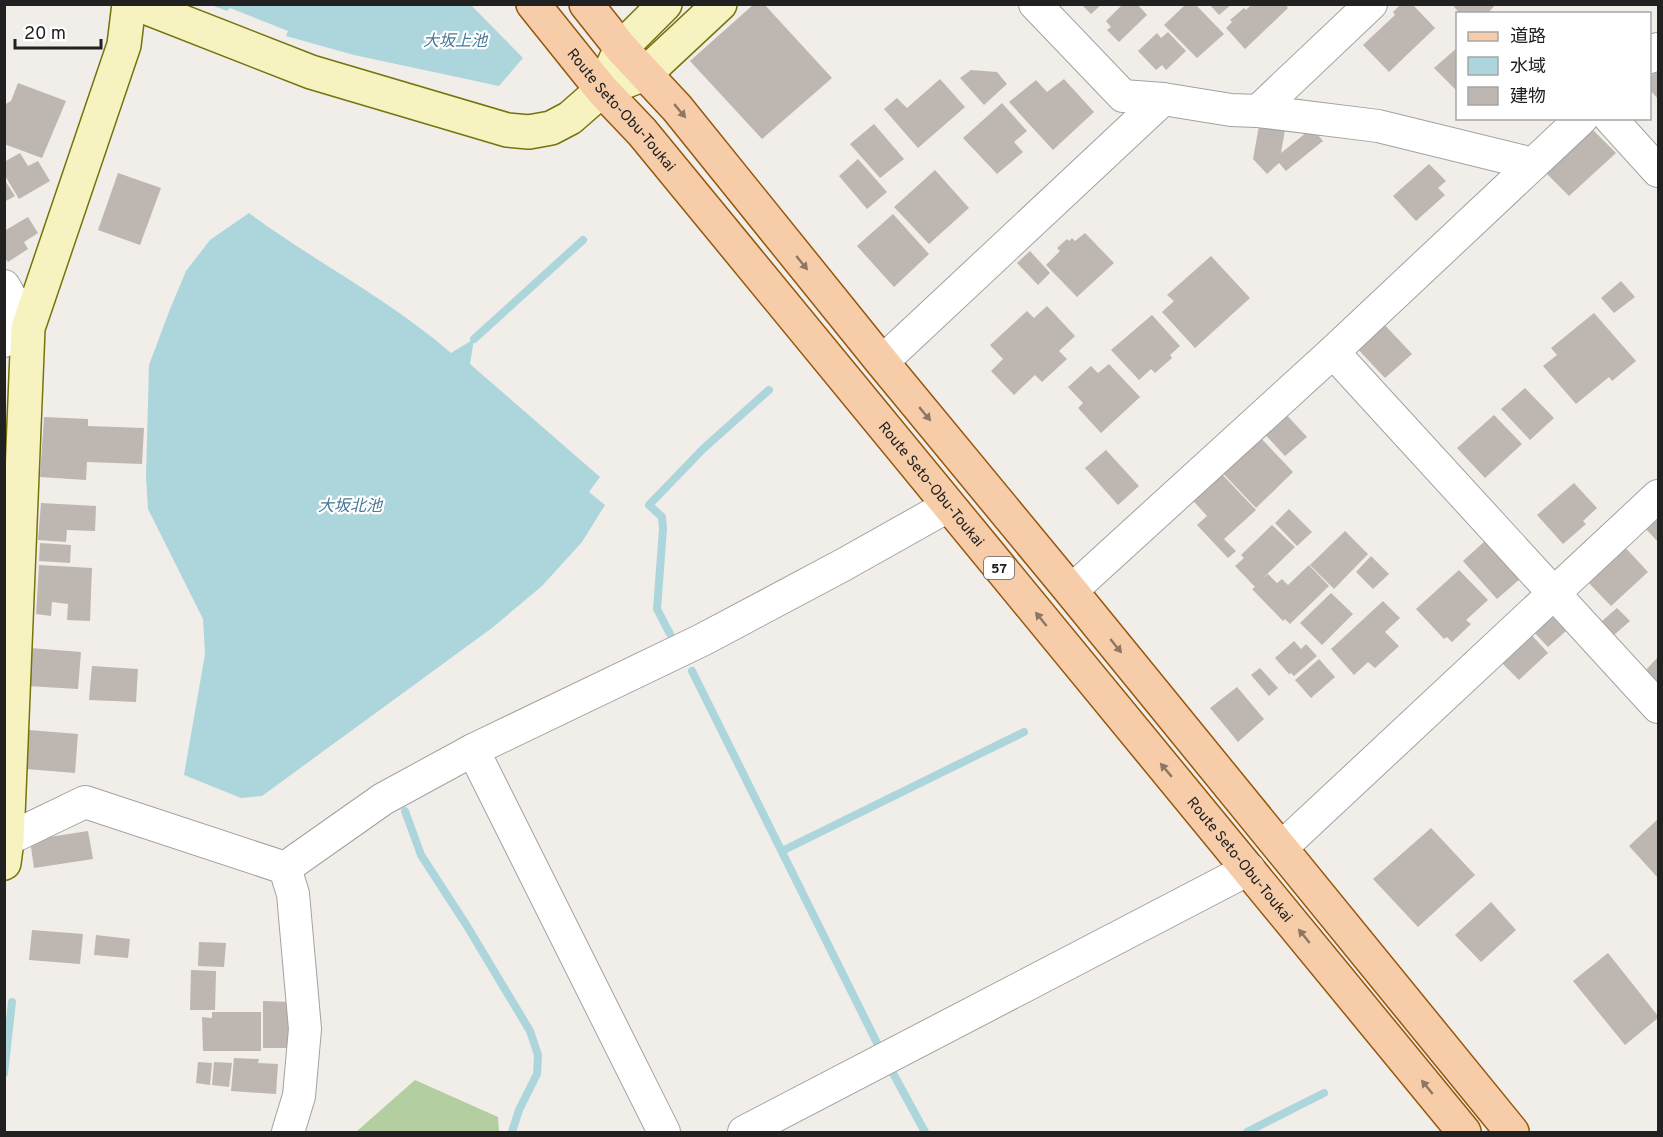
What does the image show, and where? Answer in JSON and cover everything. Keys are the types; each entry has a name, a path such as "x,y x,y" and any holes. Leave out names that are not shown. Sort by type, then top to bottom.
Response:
{"main road":[{"name":"Route Seto-Obu-Toukai","path":"533,4 602,90 642,132 1464,1132"},
{"path":"586,4 621,48 677,108 1512,1132"}],"street":[{"path":"602,90 621,48 665,4"},
{"path":"16,334 139,5 311,72 507,130 529,132 551,128 570,118 602,90 645,74 720,4"},
{"path":"1258,111 1371,4"},
{"path":"1042,7 1123,96 1378,126 1533,164"},
{"path":"882,362 1163,99"},
{"path":"1071,591 1333,352 1580,120"},
{"path":"1612,120 1659,171"},
{"path":"4,286 16,334 5,848"},
{"path":"1333,352 1659,707"},
{"path":"1281,848 1659,496"},
{"path":"285,868 383,799 473,750 702,639 843,565 948,506"},
{"path":"473,750 664,1132"},
{"path":"5,848 86,802 285,868"},
{"path":"285,868 293,894 305,1029 299,1096 288,1132"},
{"path":"744,1132 1249,869"}],"green space":[{"path":"415,1080 498,1117 499,1132 356,1132"}],"water":[{"name":"大坂上池","path":"211,5 471,5 523,58 499,86 354,55 286,36 288,31 230,8 227,11"},
{"name":"大坂北池","path":"249,213 403,315 451,353 474,339 470,364 600,477 589,492 605,505 582,542 542,586 492,628 262,796 241,798 184,775 205,654 203,619 148,509 146,476 149,365 170,309 186,271 210,240"}],"building":[{"path":"754,4 764,4 832,78 762,139 690,61"},
{"path":"1081,4 1102,4 1091,14"},
{"path":"1123,4 1137,4 1147,15 1119,42 1107,30 1111,27 1106,21"},
{"path":"1186,4 1195,4 1224,34 1197,58 1164,25"},
{"path":"1209,4 1232,4 1219,15"},
{"path":"1252,4 1285,4 1288,8 1245,49 1226,28 1232,22 1230,20"},
{"path":"1401,4 1412,4 1435,28 1389,72 1363,45 1395,15 1393,12"},
{"path":"1452,4 1496,4 1489,12 1458,12"},
{"path":"1168,32 1186,51 1166,70 1162,65 1156,70 1138,51 1157,33 1161,38"},
{"path":"1456,49 1456,90 1434,68"},
{"path":"1658,69 1658,99 1651,91 1651,76"},
{"path":"971,70 997,72 1007,84 984,105 960,78"},
{"path":"940,79 965,107 918,148 884,109 897,98 907,108"},
{"path":"1064,79 1094,112 1053,150 1009,102 1036,80 1047,92"},
{"path":"18,83 66,101 42,158 4,144 4,105 11,101"},
{"path":"1002,103 1027,131 1014,142 1023,152 997,174 963,138"},
{"path":"1260,120 1286,124 1281,153 1312,128 1323,141 1286,171 1279,163 1267,174 1253,159"},
{"path":"874,124 904,159 880,178 850,144"},
{"path":"1593,130 1616,153 1569,196 1546,173"},
{"path":"20,153 28,166 38,161 50,181 19,199 4,174 4,162"},
{"path":"858,159 887,192 867,209 839,176"},
{"path":"1429,164 1446,181 1438,188 1445,195 1416,221 1393,196"},
{"path":"935,170 969,208 929,244 894,207"},
{"path":"118,173 161,188 140,245 98,230"},
{"path":"4,179 15,196 4,202"},
{"path":"893,214 929,254 894,287 857,246"},
{"path":"28,217 38,233 24,242 28,249 8,262 4,257 4,231"},
{"path":"1085,233 1114,263 1077,297 1046,265 1060,251 1057,248 1067,239 1069,241 1072,238 1075,241"},
{"path":"1030,251 1050,273 1038,285 1017,263"},
{"path":"1211,256 1250,298 1195,348 1162,312 1174,301 1167,295"},
{"path":"1621,281 1635,297 1614,313 1601,298"},
{"path":"1047,306 1075,336 1059,351 1067,359 1042,382 1035,375 1014,395 991,371 1003,359 990,345 1027,311 1034,318"},
{"path":"1594,313 1636,361 1612,381 1609,377 1576,404 1543,366 1557,355 1551,348"},
{"path":"1152,315 1180,346 1170,355 1172,358 1155,373 1151,369 1139,380 1111,350"},
{"path":"1381,321 1412,354 1385,378 1354,345"},
{"path":"1109,364 1140,397 1101,433 1078,408 1083,403 1068,387 1091,366 1098,373"},
{"path":"1525,388 1554,418 1530,440 1501,409"},
{"path":"1282,410 1307,437 1285,456 1260,429"},
{"path":"1494,415 1522,444 1485,478 1457,448"},
{"path":"44,417 88,419 88,426 144,428 142,464 87,462 86,480 40,477"},
{"path":"1256,433 1293,472 1256,508 1217,467"},
{"path":"1106,450 1139,486 1118,505 1085,468"},
{"path":"1216,468 1256,510 1224,539 1236,551 1228,558 1197,525 1207,516 1188,495"},
{"path":"1574,483 1597,508 1583,521 1586,524 1563,544 1537,515"},
{"path":"41,503 96,506 95,531 67,530 66,542 38,540"},
{"path":"1289,509 1312,532 1297,546 1275,523"},
{"path":"1658,515 1658,542 1645,528"},
{"path":"1272,525 1295,547 1262,579 1268,574 1277,583 1282,579 1288,585 1309,565 1329,586 1290,624 1285,619 1283,621 1252,589 1255,587 1235,566 1244,558 1241,555"},
{"path":"1345,531 1368,554 1334,589 1310,565"},
{"path":"1485,541 1520,579 1497,599 1463,561"},
{"path":"40,543 71,545 70,563 39,561"},
{"path":"1621,543 1648,572 1611,606 1584,578"},
{"path":"1371,556 1389,574 1373,589 1356,572"},
{"path":"39,565 92,568 90,621 67,620 68,604 52,602 51,616 36,614"},
{"path":"1459,570 1488,600 1466,620 1471,624 1452,642 1447,637 1444,639 1416,609"},
{"path":"1331,593 1353,614 1322,645 1300,623"},
{"path":"1383,601 1400,618 1385,632 1399,646 1375,668 1368,662 1354,675 1331,649"},
{"path":"1617,608 1630,621 1614,635 1602,621"},
{"path":"1548,612 1566,631 1548,647 1530,628"},
{"path":"1528,631 1548,653 1519,680 1498,659"},
{"path":"1294,641 1301,649 1306,644 1317,656 1294,676 1289,674 1275,658"},
{"path":"30,648 81,652 78,689 27,686"},
{"path":"1658,657 1658,683 1646,670"},
{"path":"1319,659 1335,677 1311,698 1295,680"},
{"path":"92,666 138,669 136,702 89,700"},
{"path":"1260,668 1278,688 1269,696 1251,675"},
{"path":"1237,687 1264,719 1238,742 1210,708"},
{"path":"29,730 78,734 75,773 26,769"},
{"path":"1658,819 1658,878 1629,846"},
{"path":"1431,828 1475,875 1418,927 1373,879"},
{"path":"88,831 93,859 34,868 30,840"},
{"path":"1491,902 1516,930 1481,962 1455,935"},
{"path":"32,930 83,934 80,964 29,960"},
{"path":"96,935 130,939 128,958 94,955"},
{"path":"199,942 226,943 224,967 198,966"},
{"path":"1608,953 1658,1016 1625,1045 1573,981"},
{"path":"191,970 216,971 215,1010 190,1010"},
{"path":"263,1001 291,1002 290,1048 263,1048"},
{"path":"212,1012 261,1012 261,1051 203,1051 202,1017 212,1018"},
{"path":"234,1058 259,1059 258,1063 278,1064 276,1094 231,1091"},
{"path":"198,1062 212,1063 210,1085 196,1083"},
{"path":"214,1062 232,1063 229,1087 212,1085"}],"waterway":[{"path":"474,339 583,240"},
{"path":"670,634 657,609 662,517 649,505 703,449 769,390"},
{"path":"692,671 882,1053"},
{"path":"782,851 1024,732"},
{"path":"405,811 421,855 530,1031 538,1055 537,1074 519,1110 512,1132"},
{"path":"4,1073 12,1002"},
{"path":"888,1064 925,1132"},
{"path":"1247,1132 1324,1093"}]}
